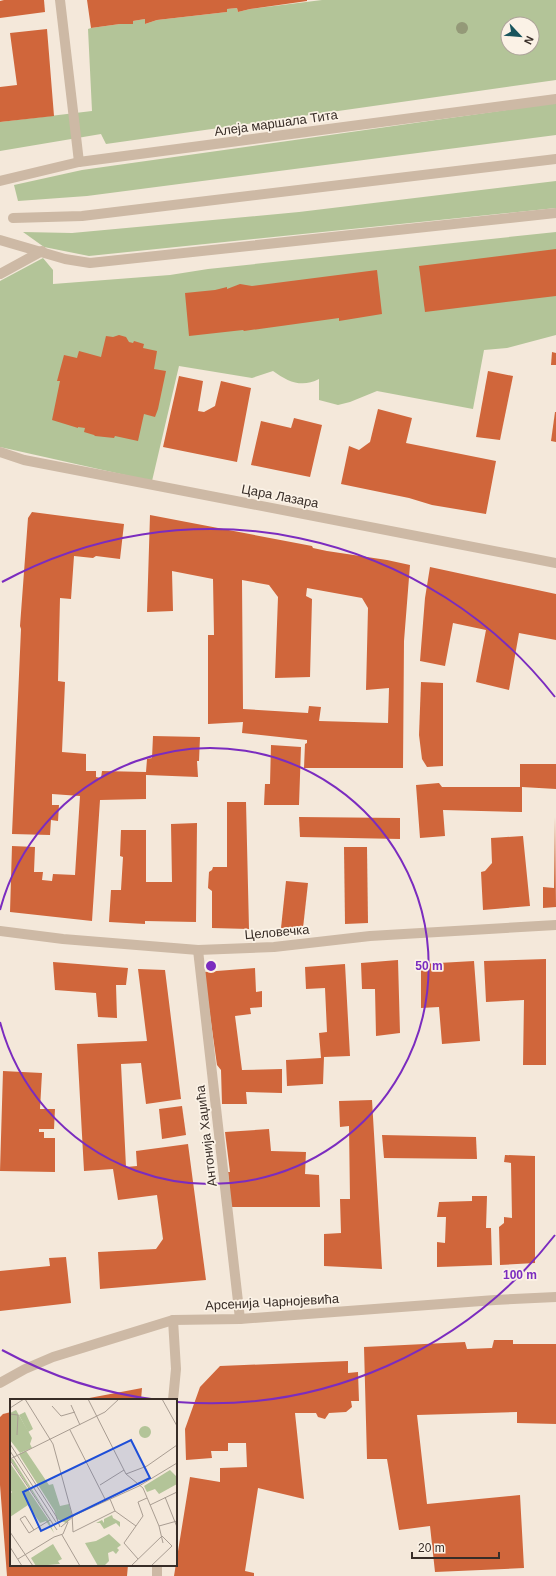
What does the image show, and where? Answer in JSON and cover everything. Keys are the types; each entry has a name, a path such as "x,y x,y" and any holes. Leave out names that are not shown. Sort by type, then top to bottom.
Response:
{"street":[{"path":"60,0 79,162"},
{"name":"Алеја маршала Тита","path":"0,181 79,162 556,99"},
{"path":"13,218 82,216 556,159"},
{"path":"0,240 42,251 65,259 90,262 556,213"},
{"path":"0,274 42,251"},
{"name":"Цара Лазара","path":"0,452 24,460 556,563"},
{"name":"Целовечка","path":"0,931 63,939 198,950 274,947 370,936 556,925"},
{"name":"Антонија Хаџића","path":"198,950 240,1319"},
{"name":"Арсенија Чарнојевића","path":"0,1383 25,1369 52,1357 173,1320 240,1319 495,1300 556,1297"},
{"path":"173,1320 176,1369 173,1399"}],"green space":[{"path":"322,0 556,0 556,80 106,144 101,134 0,151 0,122 92,111 88,29 120,24 133,24 133,21 145,19 145,24 157,20 227,12 227,9 237,8 238,12 250,9"},
{"path":"556,103 556,135 87,196 18,201 14,185 82,170"},
{"path":"556,181 556,208 89,256 44,247 23,232 72,233 299,212"},
{"path":"556,232 556,335 507,348 484,350 473,409 377,391 350,402 338,405 319,400 319,379 313,382 301,383 290,381 273,371 252,378 179,366 152,481 0,447 0,281 43,258 53,270 53,284 170,275 208,269"}],"building":[{"path":"44,0 45,12 0,18 0,1"},
{"path":"87,0 307,1 238,12 237,8 227,9 227,12 157,20 145,24 145,19 133,21 133,24 120,24 91,28"},
{"path":"47,29 54,116 0,122 0,87 17,85 10,33"},
{"path":"556,249 556,296 425,312 419,266"},
{"path":"377,270 382,314 339,321 339,318 244,331 189,336 185,293 215,290 227,287 227,289 240,284 252,286"},
{"path":"119,335 126,337 129,342 133,343 134,341 144,344 143,348 157,351 154,369 166,371 155,417 144,414 138,441 115,436 114,438 95,436 84,432 85,428 78,428 52,420 60,381 57,381 64,355 77,358 79,351 101,357 106,336 113,337"},
{"path":"552,352 556,353 556,365 551,365"},
{"path":"488,371 513,376 500,440 476,437"},
{"path":"179,376 203,381 198,411 204,412 215,406 221,381 251,388 237,462 163,447"},
{"path":"378,409 412,418 406,443 496,461 486,514 432,505 409,498 341,484 349,446 359,450 370,442"},
{"path":"556,412 556,442 551,441"},
{"path":"294,418 322,425 310,477 251,465 261,421 291,428"},
{"path":"32,512 124,524 120,559 96,556 93,558 74,556 71,599 60,598 58,681 65,682 62,752 86,754 86,771 96,771 96,777 101,778 102,771 146,772 147,759 152,758 153,736 200,737 199,761 197,761 198,777 146,775 146,799 100,800 92,921 10,912 12,846 35,847 34,872 43,872 42,880 52,881 53,874 75,875 80,796 52,794 52,805 59,805 58,821 51,820 50,835 12,834 20,626 28,518"},
{"path":"150,515 312,546 313,548 327,551 410,565 404,641 403,768 304,768 305,744 307,743 307,740 242,733 243,722 208,724 208,635 214,635 213,579 172,571 173,611 147,612","holes":["242,580 269,585 278,597 275,678 310,677 312,599 306,596 307,588 362,598 368,608 366,690 389,688 388,723 319,721 321,707 309,706 308,713 243,709"]},
{"path":"430,567 556,594 556,640 519,633 509,690 476,682 486,630 453,623 445,666 420,661 425,598"},
{"path":"421,682 443,683 443,766 427,767 422,759 419,735"},
{"path":"271,745 301,747 299,805 264,805 265,784 270,784"},
{"path":"520,764 556,764 556,789 522,787 522,812 443,810 445,836 420,838 416,785 439,783 442,787 520,787"},
{"path":"227,802 246,802 249,929 212,928 212,891 208,888 209,872 213,867 227,867"},
{"path":"299,817 400,818 400,839 300,837"},
{"path":"555,817 556,907 543,908 543,887 554,888"},
{"path":"197,823 196,922 145,921 145,924 109,922 111,890 121,890 123,857 120,856 121,830 146,830 146,882 172,882 171,824"},
{"path":"523,836 530,906 483,910 481,872 485,871 492,863 491,838"},
{"path":"344,847 367,847 368,923 345,924"},
{"path":"286,881 308,883 303,928 281,928"},
{"path":"546,959 546,1065 523,1065 524,1000 486,1002 484,961"},
{"path":"398,960 400,1033 376,1036 375,989 362,989 361,963"},
{"path":"474,961 480,1041 442,1044 439,1007 421,1008 421,964"},
{"path":"53,962 128,968 126,985 116,985 117,1018 98,1017 96,993 55,990"},
{"path":"345,964 350,1056 324,1057 323,1084 287,1086 286,1060 321,1058 319,1033 327,1032 325,988 306,989 305,967"},
{"path":"255,968 256,992 262,991 262,1007 250,1008 251,1014 235,1016 242,1070 282,1069 282,1093 246,1092 247,1104 222,1104 221,1070 217,1065 204,972"},
{"path":"138,969 165,970 181,1099 146,1104 141,1063 121,1064 126,1167 137,1166 136,1151 188,1144 206,1280 100,1289 98,1252 156,1249 163,1239 157,1195 118,1200 113,1169 84,1171 77,1044 147,1041"},
{"path":"3,1071 42,1073 40,1109 55,1109 54,1129 39,1129 39,1132 44,1132 44,1138 55,1138 55,1172 0,1171"},
{"path":"372,1100 382,1269 324,1266 324,1234 341,1233 340,1199 350,1199 349,1126 340,1127 339,1101"},
{"path":"182,1106 186,1135 162,1139 159,1109"},
{"path":"269,1129 271,1151 306,1152 305,1174 319,1175 320,1207 231,1207 228,1172 230,1172 225,1132"},
{"path":"382,1135 476,1137 477,1159 384,1158"},
{"path":"505,1155 535,1156 535,1263 500,1265 499,1227 504,1223 504,1217 512,1218 511,1163 504,1162"},
{"path":"472,1196 487,1196 486,1228 491,1228 492,1265 437,1267 437,1242 445,1243 446,1217 437,1217 439,1202 472,1201"},
{"path":"66,1257 71,1303 0,1311 0,1271 50,1266 49,1258"},
{"path":"494,1340 513,1340 513,1344 556,1344 556,1424 517,1423 517,1412 417,1415 427,1504 520,1495 524,1568 435,1572 430,1526 399,1530 387,1459 367,1459 364,1347 465,1342 467,1349 492,1348"},
{"path":"348,1361 348,1373 358,1372 359,1401 351,1401 352,1407 346,1412 329,1413 325,1419 318,1417 316,1413 295,1413 304,1499 258,1488 245,1571 254,1573 254,1576 174,1576 176,1566 177,1566 177,1557 190,1477 220,1482 220,1468 247,1467 246,1443 228,1443 228,1451 211,1451 212,1458 186,1460 185,1429 200,1387 220,1366"},
{"path":"142,1388 141,1399 84,1399"},
{"path":"10,1412 10,1566 128,1566 127,1576 7,1576 0,1485 0,1417 3,1414"}]}
